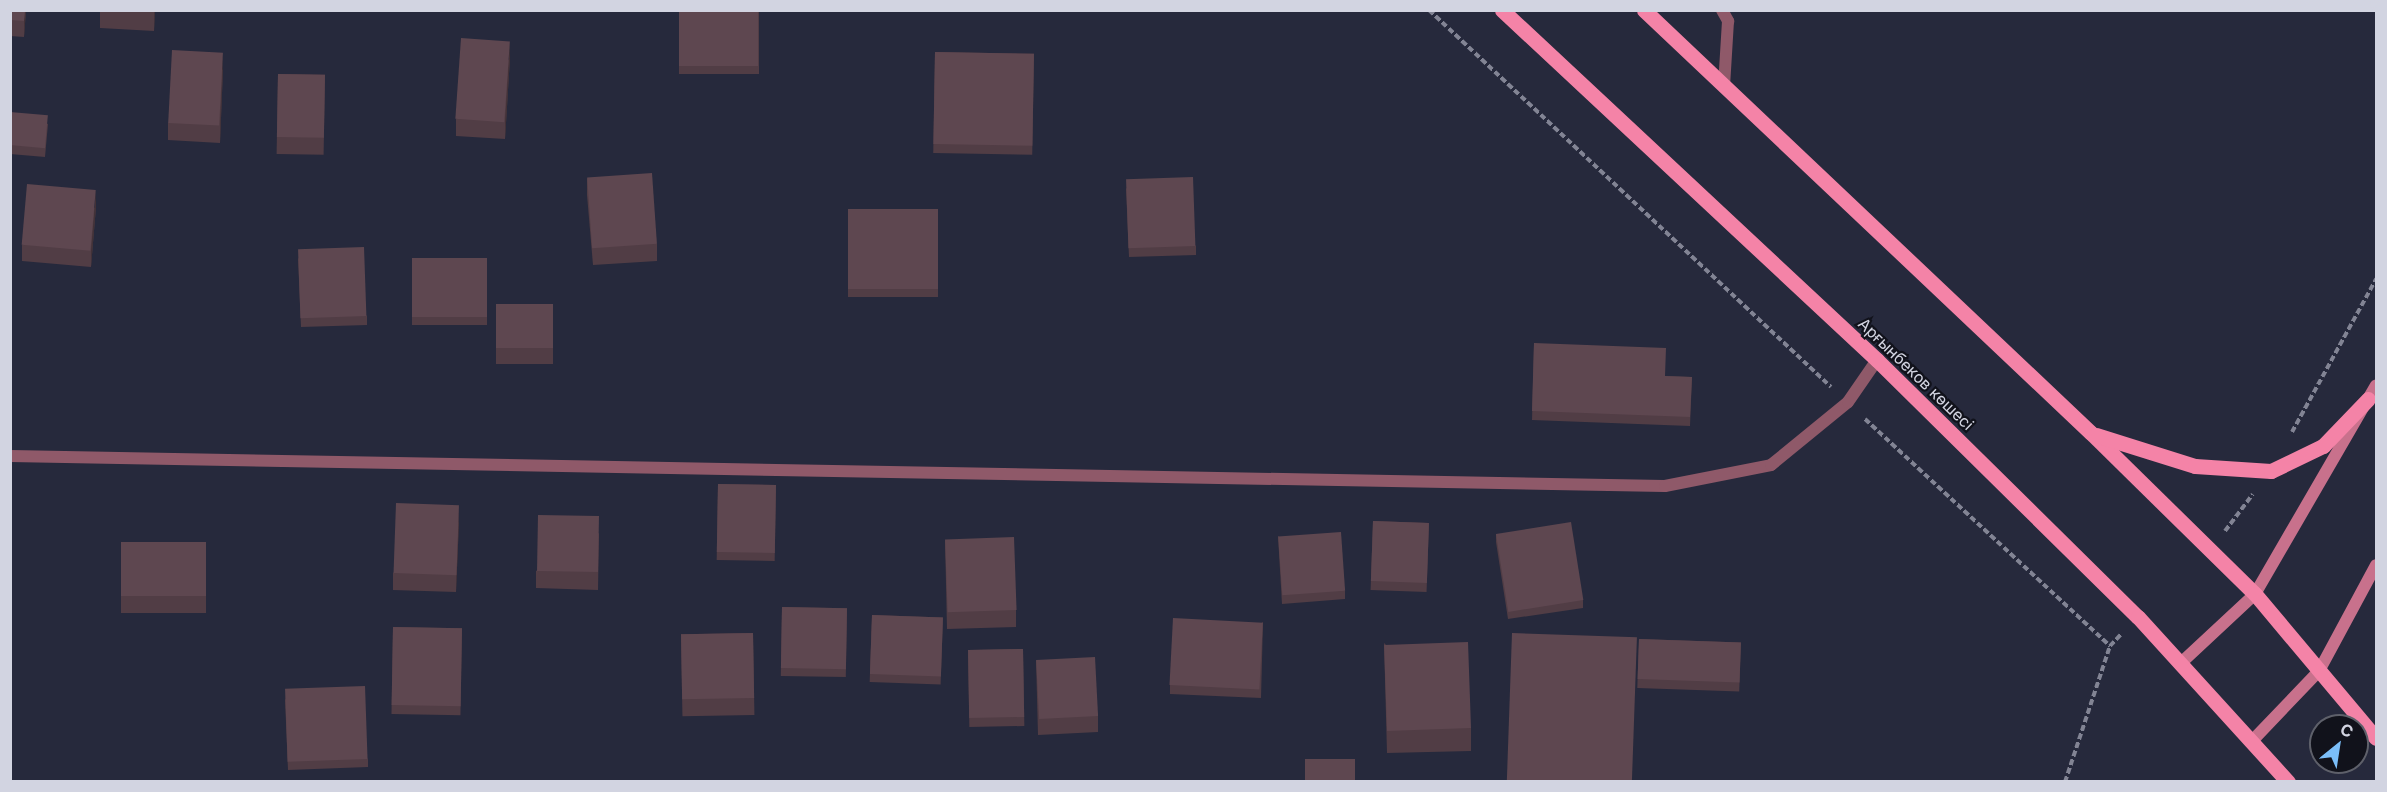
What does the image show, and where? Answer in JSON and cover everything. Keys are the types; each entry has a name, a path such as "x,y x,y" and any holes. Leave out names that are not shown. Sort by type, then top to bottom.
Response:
{"main road":[{"name":"Арғынбеков көшесі","path":"1502,10 1877,360 2182,662 2288,782"},
{"path":"1644,10 2091,433 2255,594 2376,738"},
{"path":"2182,662 2255,594 2376,385"},
{"path":"2091,433 2195,466 2271,471 2323,446 2368,399"},
{"path":"2252,741 2319,671 2376,565"}],"street":[{"path":"1722,10 1728,21 1724,87"},
{"path":"10,456 1665,486 1771,465 1848,402 1877,360"}],"path":[{"path":"1429,10 2110,646"},
{"path":"2211,551 2271,471 2376,279"},
{"path":"2065,782 2110,646 2138,617"}],"building":[{"path":"10,10 25,10 24,21 10,20"},
{"path":"679,10 758,10 758,66 679,66"},
{"path":"461,38 510,41 504,122 455,119"},
{"path":"172,50 223,53 219,126 168,123"},
{"path":"935,52 1034,54 1032,146 933,144"},
{"path":"278,74 325,75 324,138 277,137"},
{"path":"10,112 48,115 45,148 10,145"},
{"path":"652,173 657,244 592,248 587,178"},
{"path":"1193,177 1195,246 1128,248 1126,179"},
{"path":"27,184 96,190 90,251 22,245"},
{"path":"848,209 938,209 938,289 848,289"},
{"path":"364,247 366,316 300,318 298,249"},
{"path":"412,258 487,258 487,317 412,317"},
{"path":"496,304 553,304 553,348 496,348"},
{"path":"1534,343 1666,348 1665,376 1692,377 1690,417 1532,411"},
{"path":"718,484 776,485 775,553 717,552"},
{"path":"396,503 459,505 457,575 394,573"},
{"path":"538,515 599,516 598,572 537,571"},
{"path":"1373,521 1429,523 1427,583 1371,581"},
{"path":"1571,522 1583,600 1508,612 1496,534"},
{"path":"1341,532 1345,591 1282,595 1278,536"},
{"path":"1014,537 1017,610 948,612 945,539"},
{"path":"121,542 206,542 206,596 121,596"},
{"path":"782,607 847,608 846,669 781,668"},
{"path":"872,615 943,617 941,676 870,674"},
{"path":"1173,618 1263,623 1259,690 1169,685"},
{"path":"393,627 462,628 461,706 392,705"},
{"path":"753,633 754,698 682,699 681,634"},
{"path":"1512,633 1637,637 1632,782 1507,782"},
{"path":"1639,639 1741,643 1740,683 1638,679"},
{"path":"1468,642 1471,728 1387,731 1384,645"},
{"path":"1023,649 1024,717 969,718 968,650"},
{"path":"1095,657 1098,716 1039,719 1036,660"},
{"path":"365,686 368,759 288,762 285,689"},
{"path":"1305,759 1355,759 1355,782 1305,782"}]}
